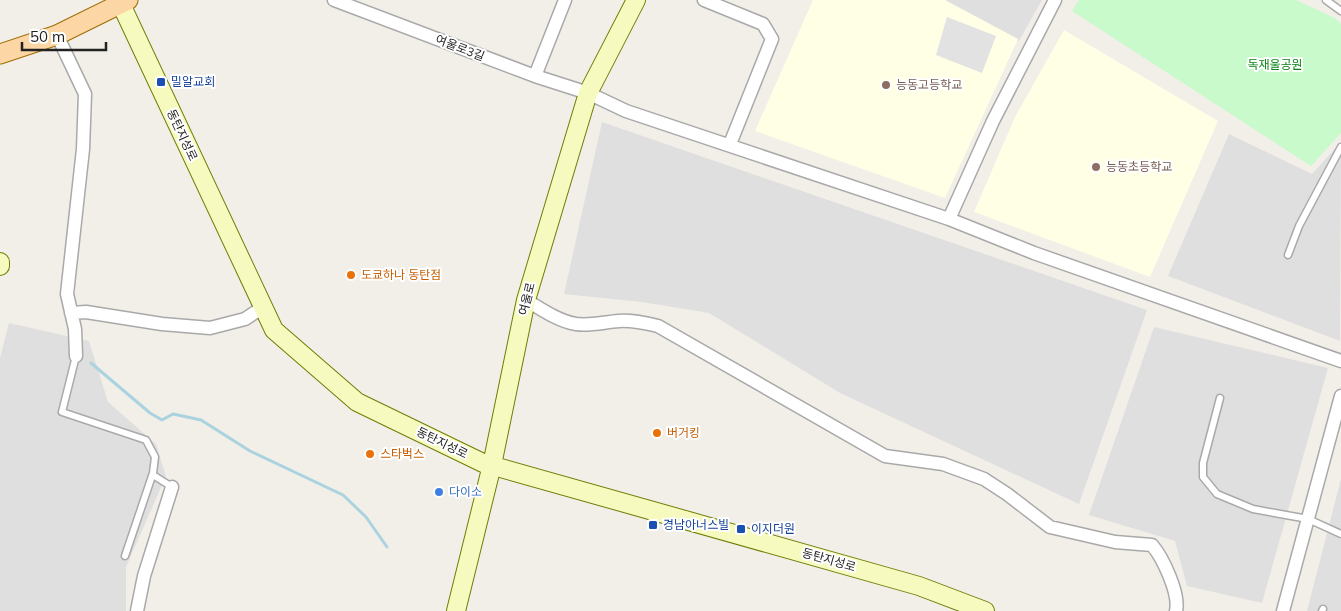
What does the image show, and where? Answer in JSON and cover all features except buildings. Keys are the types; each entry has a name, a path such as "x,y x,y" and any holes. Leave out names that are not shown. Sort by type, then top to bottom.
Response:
{"main road":[{"name":"여울로","path":"456,611 492,465 526,300 588,93 636,0"},
{"path":"0,54 57,35 122,1"},
{"name":"동탄지성로","path":"122,1 274,330 356,402 492,465 919,586 985,611"}],"street":[{"path":"535,76 564,0"},
{"path":"704,0 763,24 772,39 730,144"},
{"path":"949,219 993,121 1055,0"},
{"name":"여울로3길","path":"340,1 535,76 588,93 626,111 730,144 949,219 1034,253 1341,361"},
{"path":"57,35 85,94 83,149 67,294 75,329 76,356"},
{"path":"526,300 551,315 574,324 596,325 617,321 636,321 658,326 886,456 943,464 984,479 1007,494 1050,528 1115,542 1152,545 1160,555 1169,577 1176,611"},
{"path":"71,313 86,312 162,324 210,328 245,319 263,307"},
{"path":"1283,611 1341,396"},
{"path":"137,611 144,576 172,487"}],"lane":[{"path":"1326,0 1341,11"},
{"path":"1288,255 1299,226 1341,147"},
{"path":"76,356 62,412 146,440 155,457 153,475 125,556"},
{"path":"1220,398 1203,463 1203,477 1217,494 1253,508 1308,519 1341,534"},
{"path":"153,475 172,487"}],"shaded area":[{"name":"능동고등학교","path":"813,0 945,0 1018,39 945,198 755,131"},
{"path":"943,0 1042,0 1019,41"},
{"path":"947,17 996,36 982,73 936,55"},
{"name":"능동초등학교","path":"1064,30 1218,121 1150,277 974,212 1015,117"},
{"path":"602,122 1147,310 1079,504 840,393 709,313 642,302 564,294"},
{"path":"1229,134 1312,174 1341,142 1340,341 1168,276"},
{"path":"9,323 89,341 108,402 156,444 166,476 126,567 126,611 0,611 0,358"},
{"path":"1154,327 1328,368 1262,603 1187,586 1175,541 1089,515"},
{"path":"1341,479 1341,611 1307,611"}],"green space":[{"name":"독재울공원","path":"1079,0 1296,0 1335,18 1341,24 1341,133 1311,166 1072,11"}],"waterway":[{"path":"91,363 150,413 162,420 173,414 201,420 250,451 343,495 366,517 387,547"}],"place":[{"name":"밀알교회","path":"161,82"},
{"name":"능동고등학교","path":"886,85"},
{"name":"능동초등학교","path":"1096,167"},
{"name":"도쿄하나 동탄점","path":"351,275"},
{"name":"버거킹","path":"657,433"},
{"name":"스타벅스","path":"370,454"},
{"name":"다이소","path":"439,492"},
{"name":"경남아너스빌","path":"653,525"},
{"name":"이지더원","path":"741,529"}]}
